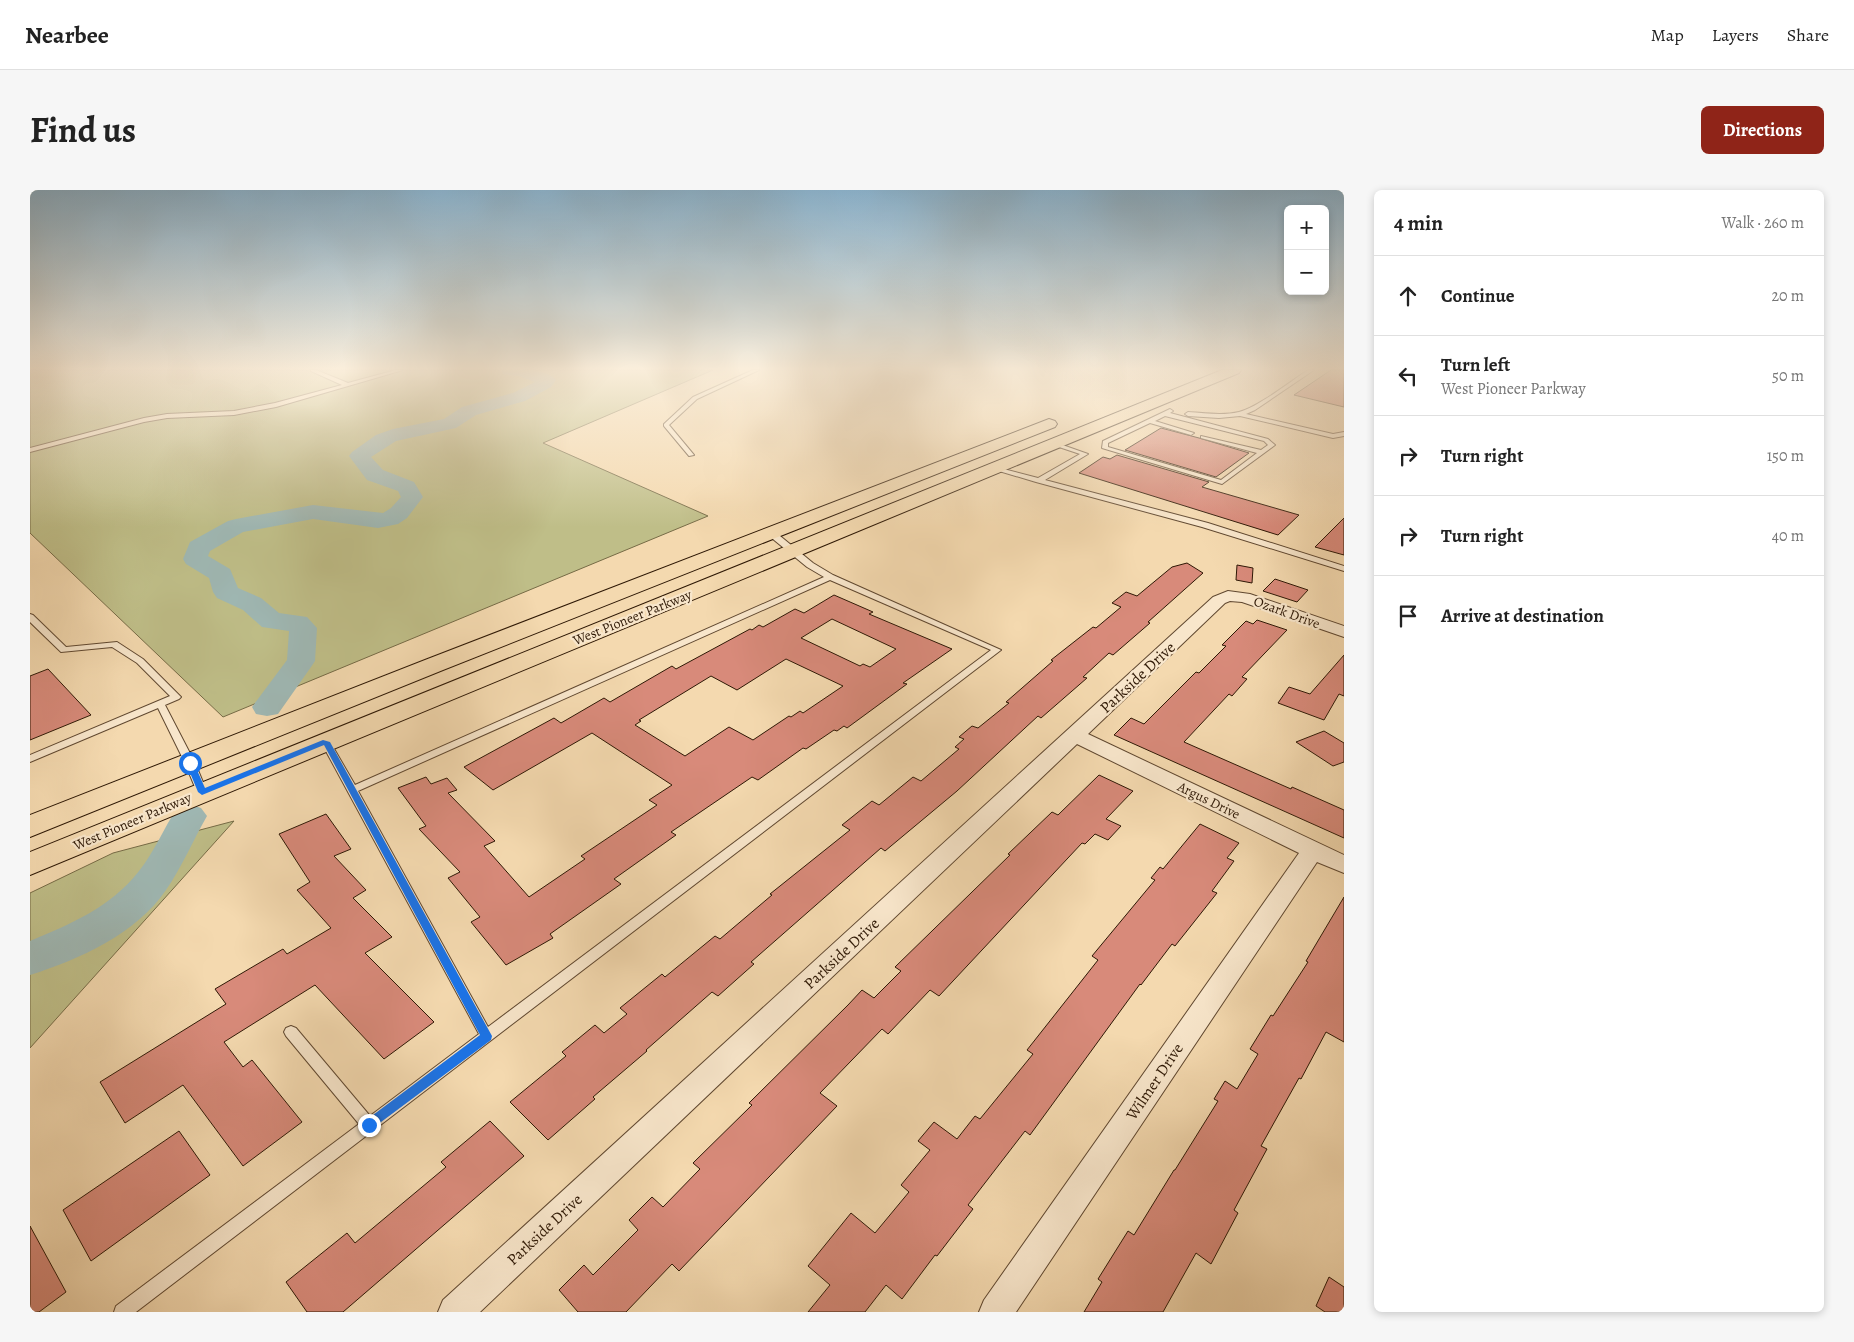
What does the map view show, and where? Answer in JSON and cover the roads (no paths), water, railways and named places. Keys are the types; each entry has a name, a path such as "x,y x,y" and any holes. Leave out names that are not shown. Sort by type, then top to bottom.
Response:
{"main road":[{"name":"West Pioneer Parkway","path":"30,827 1054,422"},
{"name":"West Pioneer Parkway","path":"30,864 202,792 795,551 1052,443 1119,422"}],"street":[{"name":"Ozark Drive","path":"1228,596 1255,600 1344,632"},
{"name":"Parkside Drive","path":"455,1312 1219,600 1228,596"},
{"name":"Argus Drive","path":"1074,735 1344,865"},
{"name":"Wilmer Drive","path":"996,1312 1313,850"}],"lane":[{"path":"30,450 135,422"},
{"path":"669,422 666,425 691,455"},
{"path":"1135,422 1105,442 1105,448 1222,482 1272,445 1266,440 1204,422"},
{"path":"1169,422 1191,433"},
{"path":"1275,422 1333,436 1344,434"},
{"path":"1203,436 1262,452"},
{"path":"1038,481 1084,454 1052,443"},
{"path":"992,468 1205,525 1344,569"},
{"path":"122,1312 997,650 830,577 810,565 771,533"},
{"path":"352,790 830,577"},
{"path":"30,618 64,650 114,644 140,661 176,697 30,759"},
{"path":"160,704 190,763 202,792"},
{"path":"326,742 487,1036"},
{"path":"291,1032 369,1125"}],"waterway":[{"path":"267,707 301,661 303,628 297,623 272,621 252,604 226,592 221,574 195,559 199,547 236,526 313,512 378,521 390,519 399,513 412,497 406,487 375,475 359,456 383,439 393,435 406,434 452,422"},
{"path":"30,959 98,928 128,907 153,880 189,816"}]}
